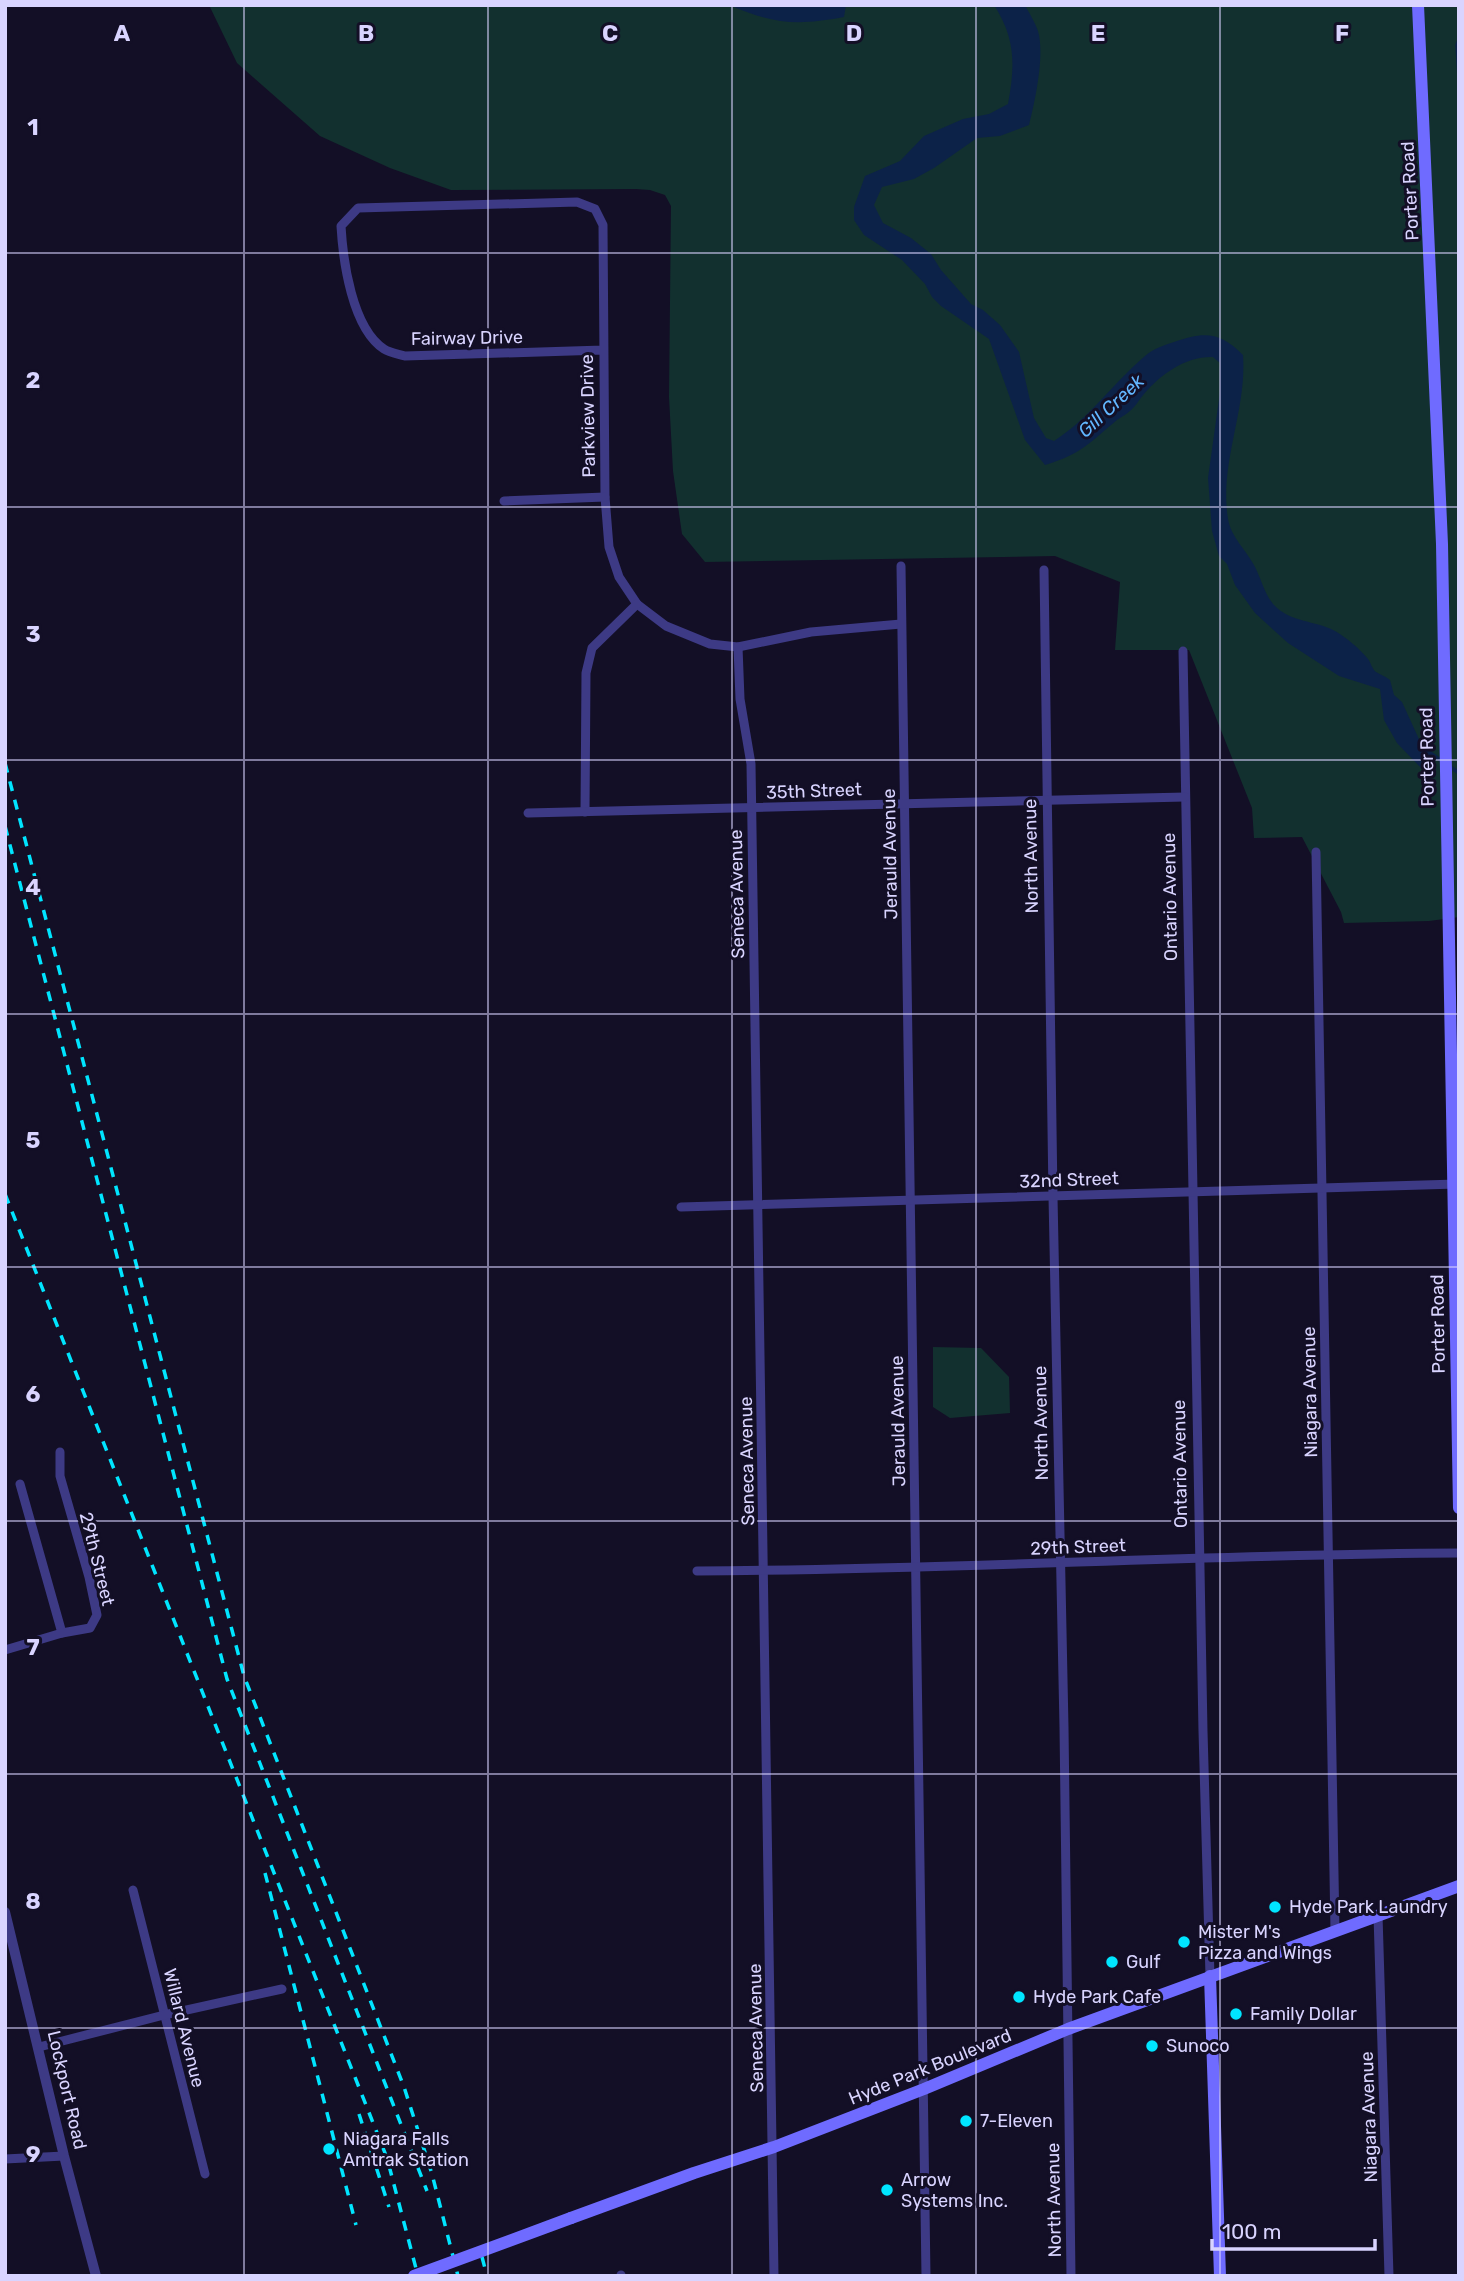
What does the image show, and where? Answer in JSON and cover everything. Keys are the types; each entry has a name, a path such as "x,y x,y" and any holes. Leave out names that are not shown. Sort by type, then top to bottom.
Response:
{"main road":[{"name":"Porter Road","path":"1418,5 1442,544 1445,776 1454,941 1459,1508"},
{"name":"Hyde Park Boulevard","path":"414,2276 694,2173 774,2147 924,2090 1068,2029 1459,1886"},
{"name":"Ontario Avenue","path":"1210,1976 1220,2276"}],"street":[{"name":"Parkview Drive","path":"341,226 358,208 577,202 595,209 603,225 605,497 609,547 619,577 638,604 666,626 710,644 738,647 811,632 901,624"},
{"name":"Fairway Drive","path":"341,226 343,260 354,299 368,334 385,350 405,356 603,350"},
{"path":"504,501 605,497"},
{"name":"Jerauld Avenue","path":"901,566 926,2276"},
{"name":"North Avenue","path":"1044,570 1071,2276"},
{"path":"585,812 586,673 592,648 638,604"},
{"name":"Seneca Avenue","path":"738,647 740,699 751,764 774,2276"},
{"name":"Ontario Avenue","path":"1183,651 1210,1976"},
{"name":"35th Street","path":"528,813 1185,797"},
{"name":"Niagara Avenue","path":"1316,852 1335,1931"},
{"name":"32nd Street","path":"681,1207 1456,1184"},
{"name":"29th Street","path":"5,1650 62,1633 90,1628 97,1615 60,1476 60,1452"},
{"path":"20,1484 62,1633"},
{"name":"29th Street","path":"697,1571 1459,1553"},
{"name":"Willard Avenue","path":"133,1890 205,2174"},
{"name":"Lockport Road","path":"5,1912 96,2276"},
{"name":"Niagara Avenue","path":"1378,1915 1389,2276"},
{"path":"39,2047 164,2015 282,1989"},
{"path":"5,2159 64,2156"}],"green space":[{"path":"209,5 1459,5 1459,917 1429,921 1344,923 1341,912 1302,837 1254,838 1252,808 1189,650 1115,650 1120,582 1055,556 705,562 682,534 673,471 669,397 671,206 665,195 636,189 451,190 390,168 320,136 237,63"},
{"path":"933,1347 981,1348 1009,1377 1010,1413 950,1418 933,1407"}],"water":[{"path":"729,5 846,5 844,17 812,22 785,22"},
{"path":"994,5 1025,5 1038,31 1040,65 1029,125 1000,136 977,138 914,179 882,187 874,205 883,223 911,238 931,254 941,270 971,304 983,310 1000,325 1019,352 1034,418 1046,438 1054,441 1079,422 1122,377 1152,351 1170,343 1203,335 1226,341 1243,355 1241,396 1227,478 1226,498 1232,532 1254,565 1273,604 1287,615 1327,627 1340,634 1361,651 1376,672 1390,680 1394,695 1402,702 1423,748 1432,754 1433,771 1427,767 1421,768 1397,743 1384,720 1380,689 1339,676 1288,643 1255,613 1235,585 1227,564 1219,556 1212,531 1208,478 1220,392 1220,363 1213,357 1203,357 1166,373 1130,411 1084,447 1068,457 1045,465 1025,440 989,339 941,306 902,260 864,235 854,220 854,207 865,176 900,161 924,136 963,119 989,114 1008,104 1012,53 1006,29"}],"waterway":[{"path":"1459,40 1459,77"},
{"name":"Gill Creek","path":"1429,752 1443,762"},
{"name":"Gill Creek","path":"1449,766 1459,773"}],"railway":[{"path":"5,763 244,1676 404,2087 432,2174 458,2276"},
{"path":"5,826 227,1679 427,2191"},
{"path":"5,1194 387,2158 418,2276"},
{"path":"265,1873 356,2225"},
{"path":"359,2114 389,2207"},
{"path":"482,2257 487,2276"}],"place":[{"name":"Hyde Park Laundry","path":"1275,1907"},
{"name":"Mister M's Pizza and Wings","path":"1184,1942"},
{"name":"Gulf","path":"1112,1962"},
{"name":"Hyde Park Cafe","path":"1019,1997"},
{"name":"Family Dollar","path":"1236,2014"},
{"name":"Sunoco","path":"1152,2046"},
{"name":"7-Eleven","path":"966,2121"},
{"name":"Niagara Falls Amtrak Station","path":"329,2149"},
{"name":"Arrow Systems Inc.","path":"887,2190"}]}
